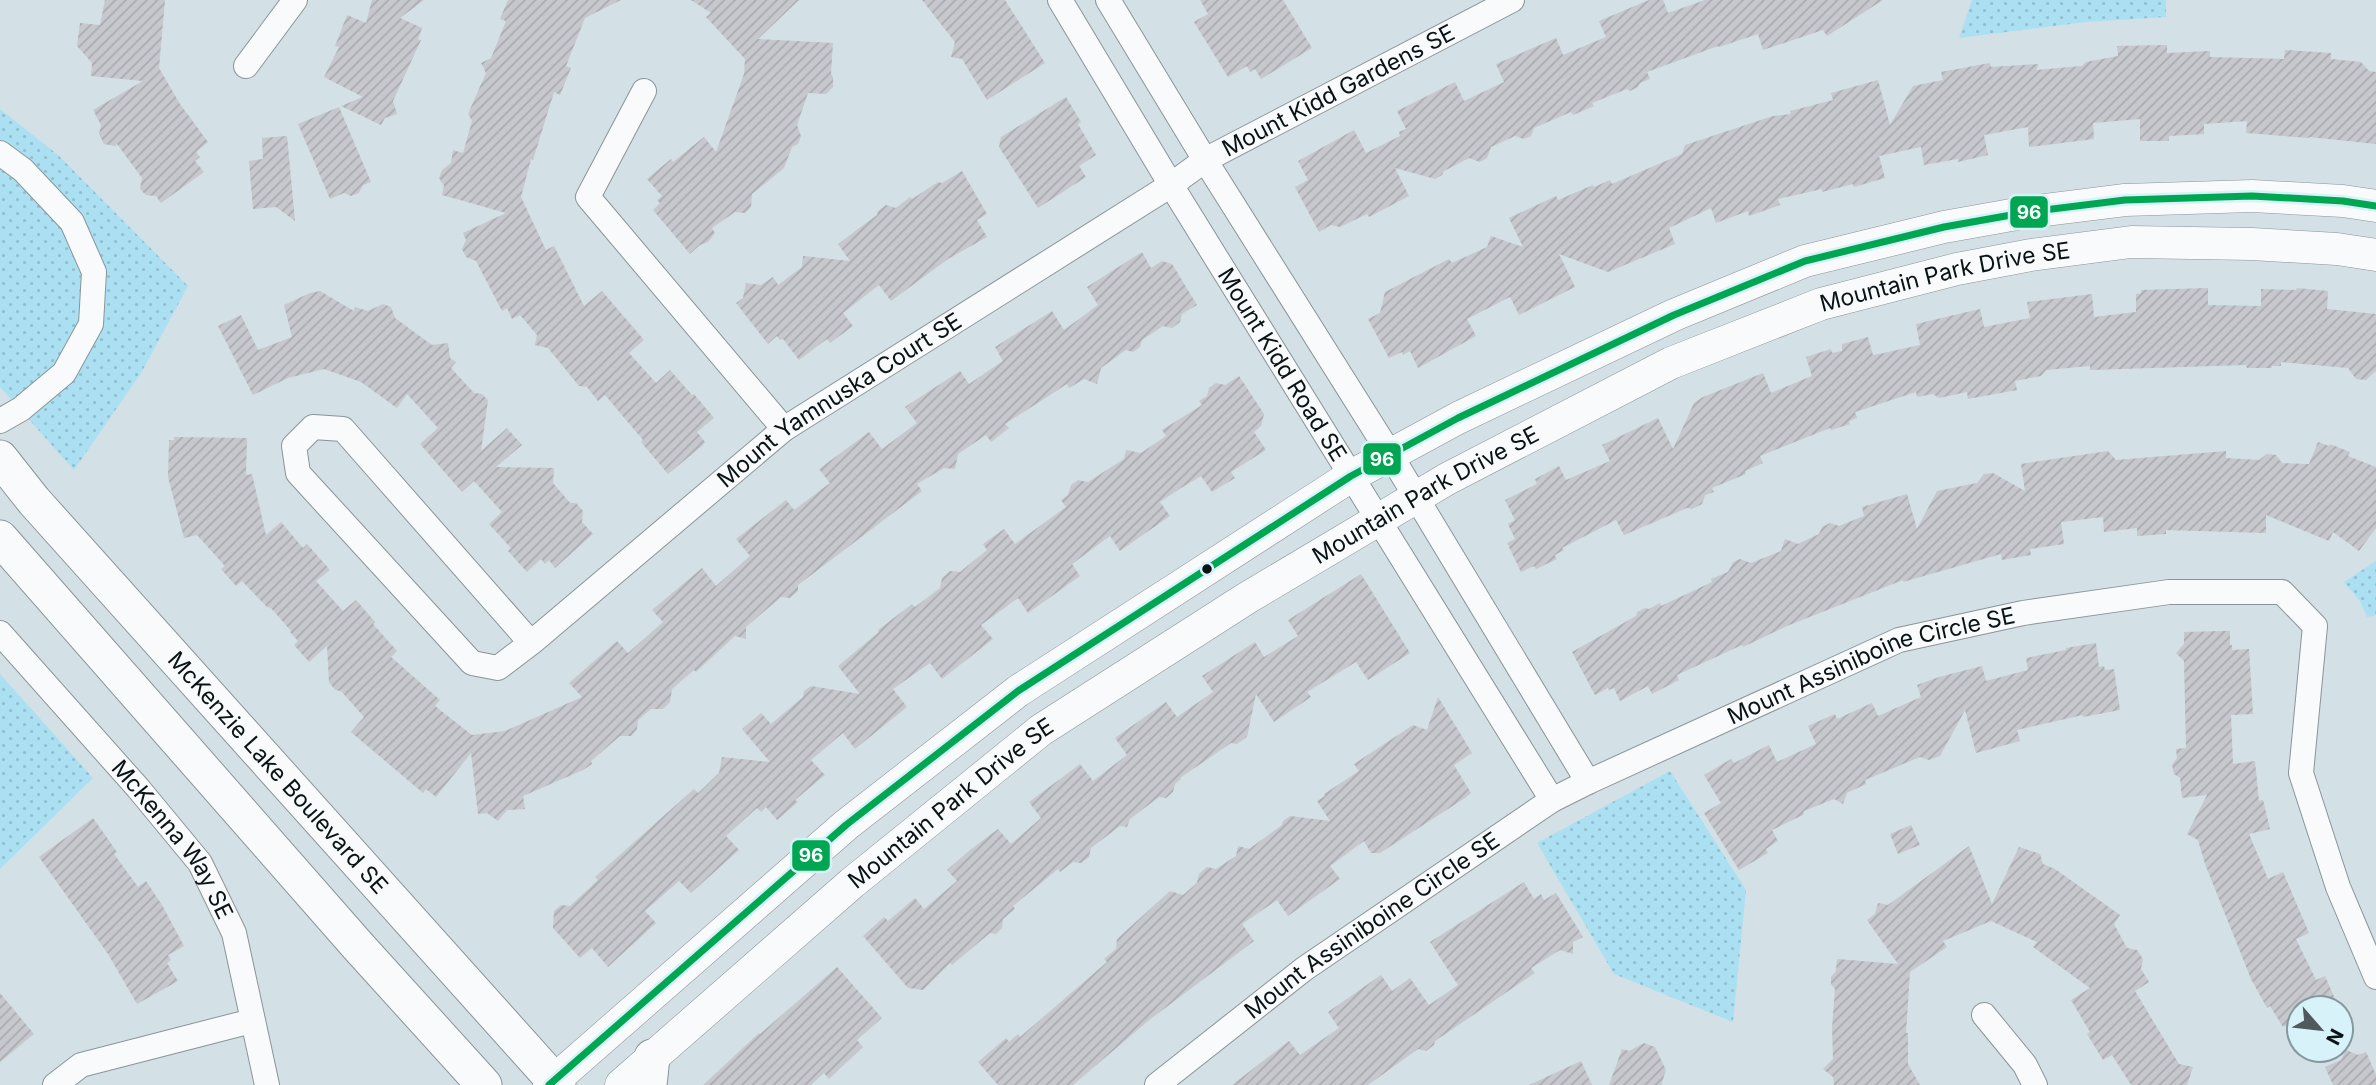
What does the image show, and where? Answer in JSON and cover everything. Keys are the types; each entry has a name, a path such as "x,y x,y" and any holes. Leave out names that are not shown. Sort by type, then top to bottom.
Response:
{"main road":[{"name":"McKenzie Lake Boulevard SE","path":"0,458 34,501 554,1083"},
{"path":"0,538 484,1085"},
{"path":"438,1034 451,1085"}],"street":[{"path":"246,66 295,0"},
{"name":"Mount Kidd Road SE","path":"1060,0 1171,185 1552,800"},
{"name":"Mount Kidd Road SE","path":"1108,0 1390,454 1588,782"},
{"name":"Mount Kidd Gardens SE","path":"1171,185 1205,160 1510,0"},
{"path":"644,90 588,197 785,429"},
{"path":"0,153 23,170 72,222 94,272 91,324 64,373 21,409 0,421"},
{"name":"Mount Yamnuska Court SE","path":"531,643 343,429 313,427 294,446 298,473 472,663 498,668 531,643 785,429 1171,185"},
{"name":"Mountain Park Drive SE","path":"554,1083 846,825 1018,691 1351,477 1458,418 1674,315 1805,261 1944,227 2028,212 2125,200 2252,196 2343,201 2376,206"},
{"name":"Mountain Park Drive SE","path":"621,1085 651,1071 852,883 1041,730 1247,598 1447,479 1671,363 1821,304 1957,269 2031,255 2131,242 2252,244 2337,249 2376,255"},
{"name":"Mount Assiniboine Circle SE","path":"1157,1085 1304,969 1552,800 1588,782 1899,640 2023,612 2169,592 2283,592 2315,626 2301,773 2338,887 2376,978"},
{"name":"McKenna Way SE","path":"0,633 138,788 200,863 234,933 267,1085"},
{"path":"1984,1015 2025,1065 2035,1085"},
{"path":"55,1085 80,1065 252,1021"}],"shaded area":[{"path":"1972,0 2166,0 2166,17 2086,22 1959,38"},
{"path":"0,109 58,155 188,286 141,373 74,470 0,387"},
{"path":"2376,561 2376,615 2367,617 2360,601 2344,582"},
{"path":"0,674 93,778 0,869"},
{"path":"1670,771 1746,890 1733,1022 1614,974 1537,843"}],"building":[{"path":"105,0 165,0 159,68 180,104 208,142 196,152 200,157 195,161 204,172 161,203 156,196 146,195 140,189 142,178 117,144 104,144 99,134 101,125 93,110 143,81 91,76 92,63 77,46 80,23 100,25"},
{"path":"372,0 424,0 400,18 422,28 418,39 421,40 393,101 397,114 385,118 381,125 341,106 363,97 324,77 339,47 335,46 347,15 366,23"},
{"path":"508,0 621,0 585,18 566,66 571,68 560,95 554,92 521,197 546,250 554,246 584,306 602,291 644,340 629,353 656,383 670,370 714,418 697,432 705,442 702,446 668,474 605,395 598,401 587,387 579,386 548,348 535,345 537,335 520,315 512,319 507,308 502,311 476,261 466,257 462,249 466,240 463,233 506,213 442,195 444,186 439,178 442,170 451,163 453,150 463,153 472,121 468,114 486,73 481,63 491,58 506,21 500,19"},
{"path":"691,0 799,0 758,39 833,43 833,87 826,94 808,93 797,125 801,136 798,144 792,147 784,168 752,194 751,207 745,213 735,212 712,228 715,233 708,242 690,254 653,210 660,203 657,200 662,196 647,179 704,137 716,152 744,74 745,59 706,17 711,13"},
{"path":"922,0 1005,0 1045,63 987,100 962,59 951,57 955,42"},
{"path":"1200,0 1283,0 1312,48 1261,79 1255,69 1250,72 1247,66 1228,77 1194,22 1208,14"},
{"path":"1649,0 1663,0 1668,13 1705,0 1883,0 1827,36 1823,30 1763,50 1758,34 1647,72 1650,79 1640,83 1638,87 1592,103 1594,106 1573,115 1571,112 1534,128 1531,136 1524,139 1515,136 1491,147 1487,158 1480,162 1469,158 1435,179 1395,168 1409,196 1369,217 1367,214 1340,227 1331,225 1319,232 1295,187 1308,180 1298,161 1354,130 1366,153 1400,136 1399,132 1406,129 1397,111 1455,82 1464,101 1504,82 1496,64 1556,38 1563,55 1606,37 1599,21"},
{"path":"2167,45 2167,53 2210,51 2210,57 2284,59 2285,50 2331,53 2331,59 2361,62 2369,71 2376,72 2376,144 2246,133 2247,121 2204,124 2204,134 2169,136 2169,141 2140,141 2140,119 2093,123 2094,139 2029,147 2028,127 1984,135 1988,155 1958,162 1958,159 1924,165 1921,147 1879,156 1885,178 1854,187 1853,184 1778,199 1780,205 1749,216 1748,211 1716,223 1711,208 1669,228 1675,244 1608,272 1559,254 1575,287 1519,315 1510,297 1467,319 1476,336 1418,368 1410,351 1389,358 1368,319 1380,313 1385,292 1449,259 1452,263 1487,247 1491,236 1523,247 1509,218 1556,196 1558,200 1610,180 1612,184 1682,154 1685,145 1773,116 1791,114 1790,111 1833,100 1831,93 1878,80 1890,125 1913,86 1943,80 1941,72 1990,63 1991,67 2039,64 2036,70 2082,66 2086,62 2118,56 2117,46"},
{"path":"1066,97 1096,155 1079,166 1086,177 1038,208 999,147 1001,137"},
{"path":"339,107 371,182 363,185 359,193 351,196 344,193 330,199 298,124"},
{"path":"287,136 295,221 276,207 253,209 249,161 263,159 262,138"},
{"path":"962,171 987,214 977,220 987,237 948,259 891,301 879,285 843,313 853,326 830,343 827,339 799,360 783,339 780,340 777,336 768,344 736,303 743,298 746,283 761,285 773,277 778,285 802,267 803,256 850,261 838,244 877,215 878,211 886,205 896,208 910,197 912,199 938,182 942,183"},
{"path":"1142,252 1151,268 1162,261 1172,264 1197,305 1182,314 1180,322 1172,328 1163,326 1142,340 1140,347 1133,352 1126,350 1101,368 1097,384 1084,379 1069,388 1067,384 1005,424 1009,428 991,442 986,435 958,454 955,469 944,468 917,484 922,491 798,585 798,591 790,598 781,597 746,627 746,639 735,636 696,672 694,670 672,689 670,702 663,709 651,709 638,720 637,729 631,736 620,736 583,770 523,796 525,809 507,810 498,821 487,813 478,814 471,753 436,797 426,789 423,793 351,732 364,717 341,691 335,690 329,682 327,646 309,662 294,645 298,641 291,631 271,608 242,581 236,586 221,569 225,566 197,535 184,538 168,477 169,440 174,440 174,437 247,438 246,475 252,474 266,535 281,522 303,548 307,544 330,570 316,581 343,611 356,600 397,651 391,657 440,700 435,706 472,735 505,731 582,697 569,683 617,641 628,653 663,622 652,610 702,568 716,586 750,556 736,539 786,500 794,510 830,483 819,469 869,432 882,449 917,423 905,407 960,371 969,384 1003,361 995,347 1052,311 1064,330 1098,305 1087,287"},
{"path":"2208,288 2208,305 2261,306 2261,289 2297,288 2328,291 2327,309 2376,314 2376,371 2366,380 2356,379 2348,368 2281,362 2281,366 2271,366 2272,368 2247,368 2246,365 2090,370 2090,366 2046,370 2041,376 2015,381 2017,390 1968,399 1967,392 1939,398 1933,394 1917,397 1916,392 1855,412 1857,418 1849,421 1850,424 1831,430 1830,428 1760,456 1763,463 1745,471 1746,474 1712,488 1714,492 1705,495 1702,504 1692,509 1687,508 1624,535 1616,520 1562,548 1564,550 1555,555 1557,559 1536,569 1534,566 1521,572 1507,543 1515,539 1508,524 1515,520 1505,500 1537,484 1535,479 1559,466 1566,480 1610,461 1602,445 1658,418 1673,449 1694,403 1763,373 1771,393 1812,376 1806,357 1831,349 1832,353 1842,351 1842,344 1868,337 1873,355 1920,345 1916,324 1980,309 1984,327 2030,318 2027,302 2092,294 2094,317 2136,312 2136,294 2141,293 2141,290"},
{"path":"320,291 354,311 355,307 368,311 383,304 391,307 395,318 432,345 448,343 450,358 456,362 451,368 474,393 482,394 488,400 481,451 507,428 522,445 496,467 554,468 553,483 570,503 576,503 583,511 582,522 593,534 555,568 549,560 545,564 541,559 527,572 508,551 511,548 489,524 502,512 474,481 462,492 420,444 438,428 407,394 397,408 361,382 324,369 288,378 253,395 218,326 241,315 258,350 292,337 284,305"},
{"path":"1239,376 1264,414 1261,426 1254,432 1266,450 1231,472 1235,478 1212,492 1201,476 1181,488 1160,502 1170,516 1120,551 1110,536 1072,564 1080,576 1028,613 1018,598 981,625 993,639 942,679 930,663 893,689 907,707 855,749 843,733 811,760 825,775 795,800 798,802 777,820 766,807 761,812 757,808 726,836 739,850 691,893 679,881 645,911 656,923 608,967 592,948 580,958 553,928 554,911 561,905 570,906 598,880 595,877 694,789 698,793 719,773 722,757 770,762 742,729 761,713 771,724 803,697 804,691 811,686 860,694 838,666 879,632 878,630 912,604 915,607 940,588 942,578 950,571 960,572 987,550 983,544 1004,529 1015,544 1066,507 1061,500 1068,495 1071,485 1078,480 1088,482 1124,459 1126,450 1141,453 1166,436 1162,430 1202,405 1199,401 1207,396 1209,388 1216,383 1225,385"},
{"path":"2318,442 2350,452 2348,456 2376,467 2376,528 2359,551 2333,532 2329,541 2266,515 2266,533 2166,530 2166,534 2137,536 2137,528 2104,532 2103,517 2061,522 2064,544 2030,549 2031,555 2002,560 2001,554 1903,580 1787,626 1743,647 1742,645 1677,675 1679,680 1652,694 1648,686 1620,701 1614,688 1595,695 1572,652 1636,616 1637,612 1645,608 1649,609 1660,603 1661,606 1712,582 1711,579 1728,572 1733,562 1740,559 1751,563 1781,551 1785,539 1798,544 1819,534 1822,527 1830,523 1839,526 1864,516 1862,507 1907,494 1917,529 1937,491 1977,483 1984,474 1993,473 2025,491 2021,464 2108,451 2116,460 2226,451 2226,458 2259,460 2267,454 2276,455 2282,463 2309,464"},
{"path":"1361,574 1410,653 1368,680 1356,662 1307,692 1311,697 1274,722 1256,694 1247,737 1237,744 1231,743 1180,778 1173,792 1166,798 1159,797 1130,819 1127,827 1120,826 1091,848 1089,857 1081,863 1073,862 1060,872 1058,869 1013,906 1015,909 1003,919 1002,928 996,934 990,933 952,965 950,963 923,990 908,988 863,936 884,917 888,921 915,898 924,909 957,881 947,870 970,850 998,829 1011,844 1041,818 1029,802 1080,764 1093,781 1127,755 1115,738 1166,702 1177,717 1213,692 1202,676 1255,642 1264,657 1298,636 1288,620"},
{"path":"2230,631 2232,650 2249,649 2253,714 2231,715 2233,764 2255,761 2259,801 2263,800 2270,829 2249,834 2268,879 2283,872 2309,933 2296,939 2316,980 2325,976 2333,994 2285,994 2283,1027 2270,1006 2267,1008 2251,979 2198,840 2187,834 2207,795 2182,798 2180,778 2174,774 2172,765 2177,758 2176,749 2186,748 2184,661 2176,653 2184,644 2184,632"},
{"path":"2096,643 2099,667 2104,666 2105,670 2114,669 2120,710 2083,715 2017,730 2020,741 1976,753 1965,710 1940,756 1929,760 1920,757 1865,780 1866,784 1847,793 1843,804 1834,799 1804,811 1803,815 1772,830 1778,841 1766,849 1768,853 1739,870 1704,813 1721,803 1704,775 1731,759 1734,763 1769,745 1777,762 1816,744 1808,726 1835,714 1837,719 1872,703 1878,716 1921,697 1917,685 1939,677 1982,666 1986,681 2028,670 2026,658"},
{"path":"1438,697 1472,753 1454,765 1471,793 1465,798 1380,853 1371,853 1364,841 1330,866 1340,879 1288,916 1277,900 1242,924 1254,941 1148,1021 1073,1085 998,1085 978,1062 1006,1038 1009,1042 1018,1034 1020,1037 1107,962 1104,959 1116,949 1117,939 1170,891 1183,895 1197,883 1199,874 1207,867 1216,869 1236,856 1238,846 1249,849 1290,816 1330,821 1317,801 1359,771 1354,764 1413,725 1427,730"},
{"path":"93,818 138,887 146,881 184,946 168,955 171,960 167,963 178,981 137,1004 108,954 39,857"},
{"path":"1911,825 1920,845 1898,854 1890,834"},
{"path":"1969,846 1992,904 2019,847 2040,854 2043,864 2055,869 2120,915 2114,924 2127,948 2137,950 2143,959 2141,969 2149,982 2135,991 2179,1064 2193,1067 2187,1085 2131,1085 2112,1055 2103,1060 2071,1000 2090,988 2033,947 2037,942 1991,921 1943,941 1947,947 1910,972 1906,1033 1908,1064 1920,1085 1834,1085 1833,1077 1823,1069 1833,1059 1835,989 1831,984 1831,977 1836,971 1837,959 1898,964 1867,920 1875,914 1878,903 1888,905"},
{"path":"1524,882 1534,899 1541,894 1544,900 1556,893 1583,937 1573,942 1573,954 1560,950 1531,968 1535,973 1435,1041 1426,1051 1418,1049 1368,1085 1232,1085 1289,1041 1300,1055 1339,1028 1328,1012 1381,975 1392,991 1410,978 1429,1005 1458,985 1430,942"},
{"path":"837,967 882,1018 857,1040 863,1047 829,1079 824,1073 811,1085 703,1085 759,1033"},
{"path":"0,993 34,1034 0,1062"},
{"path":"1644,1043 1655,1047 1666,1070 1661,1085 1609,1085 1622,1049 1629,1051"},
{"path":"2366,1052 2376,1075 2376,1085 2333,1085 2325,1067 2332,1064 2355,1064 2355,1054"},
{"path":"1581,1061 1592,1085 1529,1085"}],"transit line":[{"name":"96","path":"549,1085 846,825 1018,691 1351,476 1458,418 1674,315 1805,261 1944,227 2028,212 2125,200 2252,196 2343,201 2376,206"}]}
